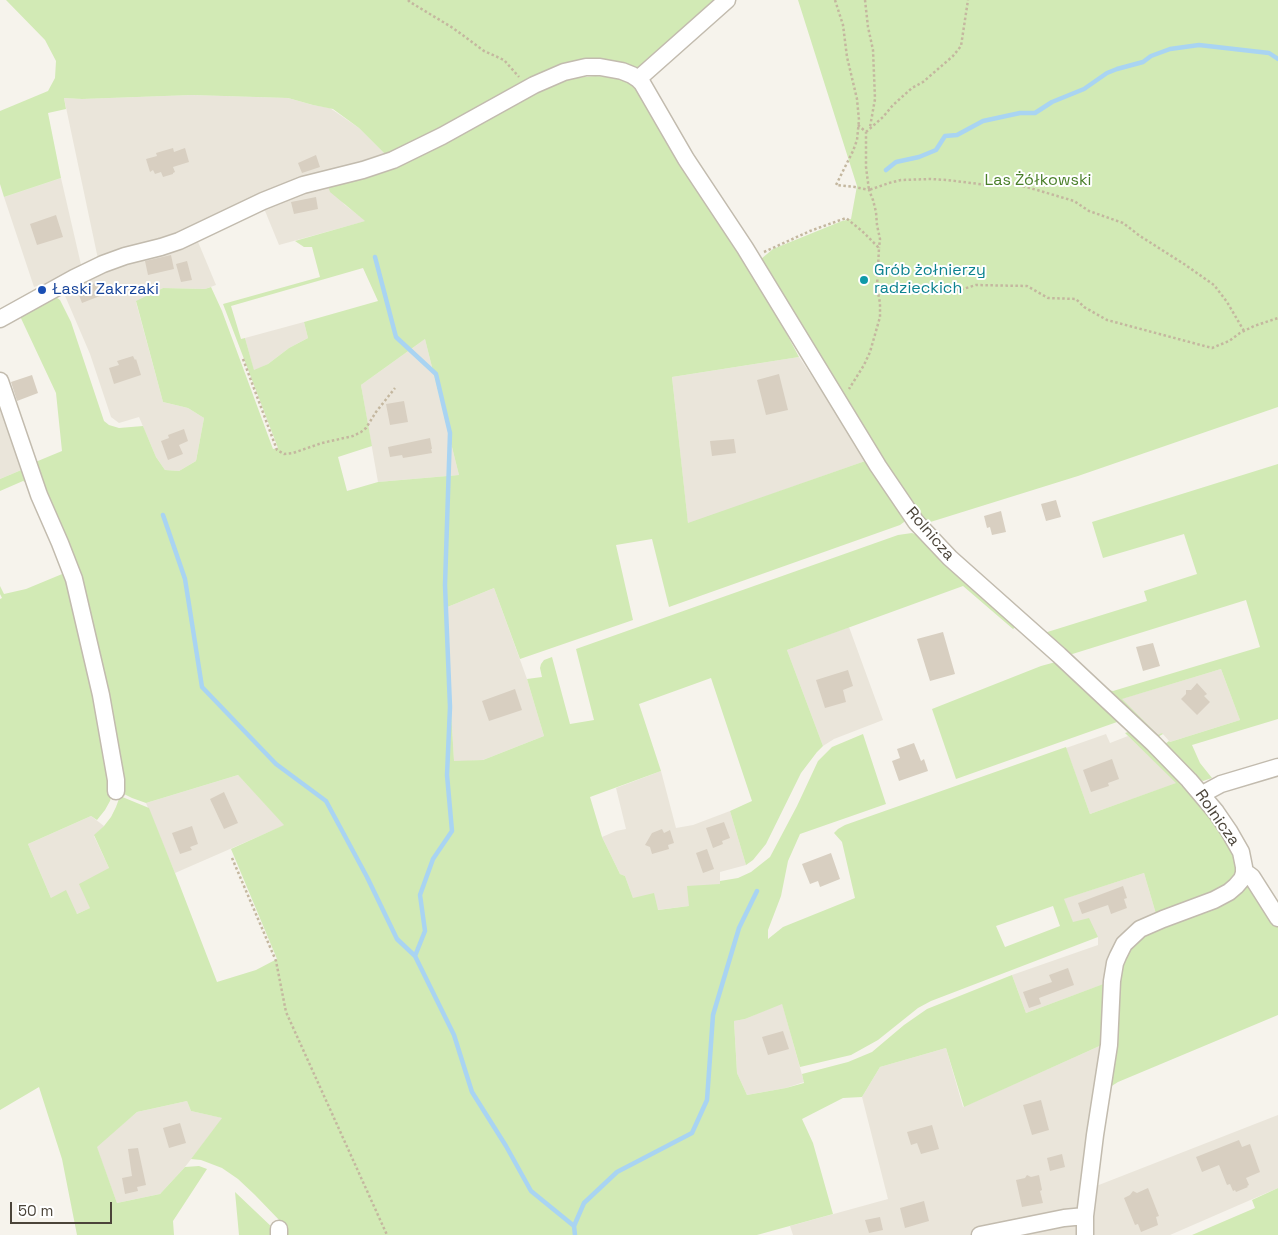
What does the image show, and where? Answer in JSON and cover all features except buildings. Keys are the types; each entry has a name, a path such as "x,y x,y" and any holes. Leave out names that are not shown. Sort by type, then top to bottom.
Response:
{"street":[{"path":"0,319 103,264 179,241 263,201 303,185 363,170 393,160 442,136 534,85 564,72 586,67 614,69 638,78 728,0"},
{"name":"Rolnicza","path":"638,78 686,159 752,259 873,458 916,522 950,558 1059,655 1189,780 1230,831 1241,852 1244,873"},
{"path":"0,381 39,495 74,579 100,695 116,780 116,791"},
{"path":"1203,796 1221,784 1278,767"},
{"path":"1085,1235 1085,1216 1095,1135 1109,1045 1112,981 1118,956 1124,944 1140,929 1214,900 1229,892 1242,879 1244,873 1252,877 1278,918"},
{"path":"980,1235 1064,1218 1085,1216"}],"path":[{"path":"408,0 453,28 484,51 504,60 518,76 534,85"},
{"path":"835,0 843,25 847,57 857,99 859,120 857,140 836,185 869,190 901,180 939,179 987,185 1012,184 1074,201 1088,212 1123,223 1214,285 1227,302 1244,331"},
{"path":"865,0 873,50 875,99 870,128"},
{"path":"839,402 855,380 870,352 880,316 877,288 880,239 876,212 869,190 866,167 866,132 912,88 923,82 953,56 961,46 968,0"},
{"path":"858,125 866,132"},
{"path":"752,259 784,242 846,218 862,230 879,248"},
{"path":"877,288 916,285 940,291 960,290 976,285 1027,286 1048,298 1076,299 1084,307 1108,320 1212,348 1229,341 1244,331 1278,318"},
{"path":"243,359 277,450 284,454 353,436 360,432 366,428 376,412 396,388"},
{"path":"232,858 276,961 286,1012 387,1235"}],"shaded area":[{"path":"192,95 288,98 330,108 359,128 385,154 293,182 182,230 164,240 98,259 64,98"},
{"path":"61,178 82,269 45,288 43,284 34,287 4,197"},
{"path":"327,183 345,205 366,221 279,245 263,206"},
{"path":"196,237 216,285 205,289 163,288 136,302 163,402 188,408 204,418 196,461 179,471 165,470 156,457 139,417 119,423 111,417 90,354 63,291 102,269"},
{"path":"304,322 308,338 254,371 245,338"},
{"path":"425,339 459,475 378,482 361,385"},
{"path":"799,357 868,460 688,524 672,377"},
{"path":"0,396 26,468 0,479"},
{"path":"494,588 527,679 544,736 483,760 454,762 445,608"},
{"path":"849,627 883,720 834,739 823,746 787,650"},
{"path":"1221,669 1240,720 1170,742 1162,733 1158,736 1121,699"},
{"path":"1106,734 1110,743 1128,736 1177,783 1090,814 1066,748"},
{"path":"661,771 676,828 693,825 730,811 746,865 720,872 720,884 689,906 657,910 633,898 625,876 620,874 602,837 626,829 616,788"},
{"path":"238,775 285,825 175,873 146,803"},
{"path":"91,816 104,826 94,836 109,868 90,908 77,914 51,898 28,844"},
{"path":"1144,873 1156,914 1140,929 1112,981 1026,1013 1012,975 1098,945 1098,937 1073,923 1063,899"},
{"path":"782,1003 804,1082 786,1088 747,1095 737,1073 734,1021 745,1019"},
{"path":"1104,1044 1086,1190 1278,1115 1278,1188 1170,1235 793,1235 790,1226 888,1199 862,1097 880,1067 946,1048 963,1107"},
{"path":"187,1101 191,1111 223,1118 185,1167 160,1194 117,1203 96,1146 137,1112"}],"green space":[{"path":"6,0 724,0 644,66 634,70 586,65 394,154 385,154 359,128 333,109 288,98 192,95 64,98 66,109 48,113 61,178 4,197 0,184 0,111 48,91 55,78 56,61 45,40"},
{"name":"Las Żółkowski","path":"798,0 1278,0 1278,407 1078,476 924,524 895,475 881,458 761,259 773,249 851,219 857,186"},
{"path":"612,77 634,83 752,269 799,357 672,377 688,523 868,460 905,519 900,525 669,607 652,539 616,545 633,620 520,659 494,588 445,608 454,761 483,760 544,736 527,679 542,677 540,668 544,660 552,657 570,724 594,720 576,649 898,535 912,533 921,537 936,555 1018,625 1013,629 963,586 787,650 823,746 801,773 766,844 753,860 746,865 730,811 752,801 711,678 639,704 661,771 590,797 602,837 620,874 625,876 633,898 654,893 658,910 689,906 687,886 720,884 720,881 738,878 751,872 770,857 818,761 832,747 863,734 886,804 800,834 788,861 781,896 768,930 768,939 783,927 855,898 842,842 834,833 845,825 1066,747 1090,814 1176,783 1125,733 1131,731 1149,745 1200,799 1214,817 1231,842 1236,862 1235,873 1229,885 1217,893 1159,916 1156,914 1144,873 1064,899 1073,922 1089,918 1098,937 931,1001 918,1008 878,1040 851,1055 800,1067 782,1004 745,1019 734,1021 737,1073 747,1095 804,1083 802,1074 848,1062 872,1052 904,1025 927,1009 1012,975 1026,1013 1106,983 1104,1044 964,1107 946,1048 880,1067 862,1097 843,1098 802,1119 813,1143 833,1214 757,1235 283,1235 282,1223 238,1179 222,1168 201,1160 191,1159 222,1118 191,1111 187,1101 137,1112 97,1147 117,1203 160,1194 185,1167 199,1166 207,1169 173,1221 174,1235 77,1235 62,1159 39,1087 0,1110 0,599 2,598 0,586 4,594 26,589 67,572 97,690 112,777 113,790 110,801 97,820 91,816 28,844 51,898 66,890 77,914 90,908 79,884 109,868 94,835 111,817 120,796 149,808 217,982 256,970 277,959 231,849 284,825 238,775 146,803 120,792 108,717 79,585 71,560 43,495 33,463 62,451 56,393 19,314 51,297 56,297 60,300 71,322 104,421 109,425 119,428 143,426 156,457 165,470 179,471 196,461 204,418 188,408 163,402 136,301 163,288 205,289 211,287 222,311 273,449 278,448 223,304 320,277 312,247 304,247 295,241 365,221 330,192 327,183 371,175 462,132 555,84 574,78","holes":["363,268 378,301 304,322 308,338 289,348 268,364 254,370 245,338 241,339 231,306","425,339 459,475 378,482 347,491 338,457 372,446 361,385","1053,906 1060,926 1005,947 996,926"]},
{"path":"1278,464 1278,719 1192,745 1200,763 1212,778 1203,781 1191,775 1165,744 1169,741 1240,720 1221,669 1122,699 1158,735 1163,734 1154,739 1103,689 1113,691 1260,647 1246,600 1066,656 1041,634 1147,601 1144,591 1197,574 1184,534 1103,558 1092,522"},
{"path":"26,468 27,483 23,481 0,491 0,479"},
{"path":"1052,663 1058,663 1117,719 1117,722 956,779 932,709"},
{"path":"1247,881 1278,925 1278,1015 1118,1082 1107,1089 1119,966 1127,954 1142,936"},
{"path":"1278,1188 1278,1235 1192,1235 1255,1208 1252,1200"},
{"path":"235,1192 275,1230 276,1235 239,1235"}],"waterway":[{"path":"886,170 896,162 919,157 936,150 945,136 957,135 983,121 1020,113 1035,113 1052,102 1084,89 1107,73 1143,62 1151,56 1170,49 1199,45 1269,53 1278,59"},
{"path":"375,257 396,337 436,374 450,433 445,585 450,707 447,775 452,831 433,859 420,895 425,931 415,956"},
{"path":"163,515 185,579 202,687 276,764 326,801 367,877 397,939 415,956 454,1035 472,1092 506,1146 531,1191 574,1226 575,1235"},
{"path":"574,1226 584,1203 617,1172 692,1133 707,1100 713,1015 739,928 757,891"}],"place":[{"name":"Grób żołnierzy radzieckich","path":"864,280"},
{"name":"Łaski Zakrzaki","path":"42,290"}]}
